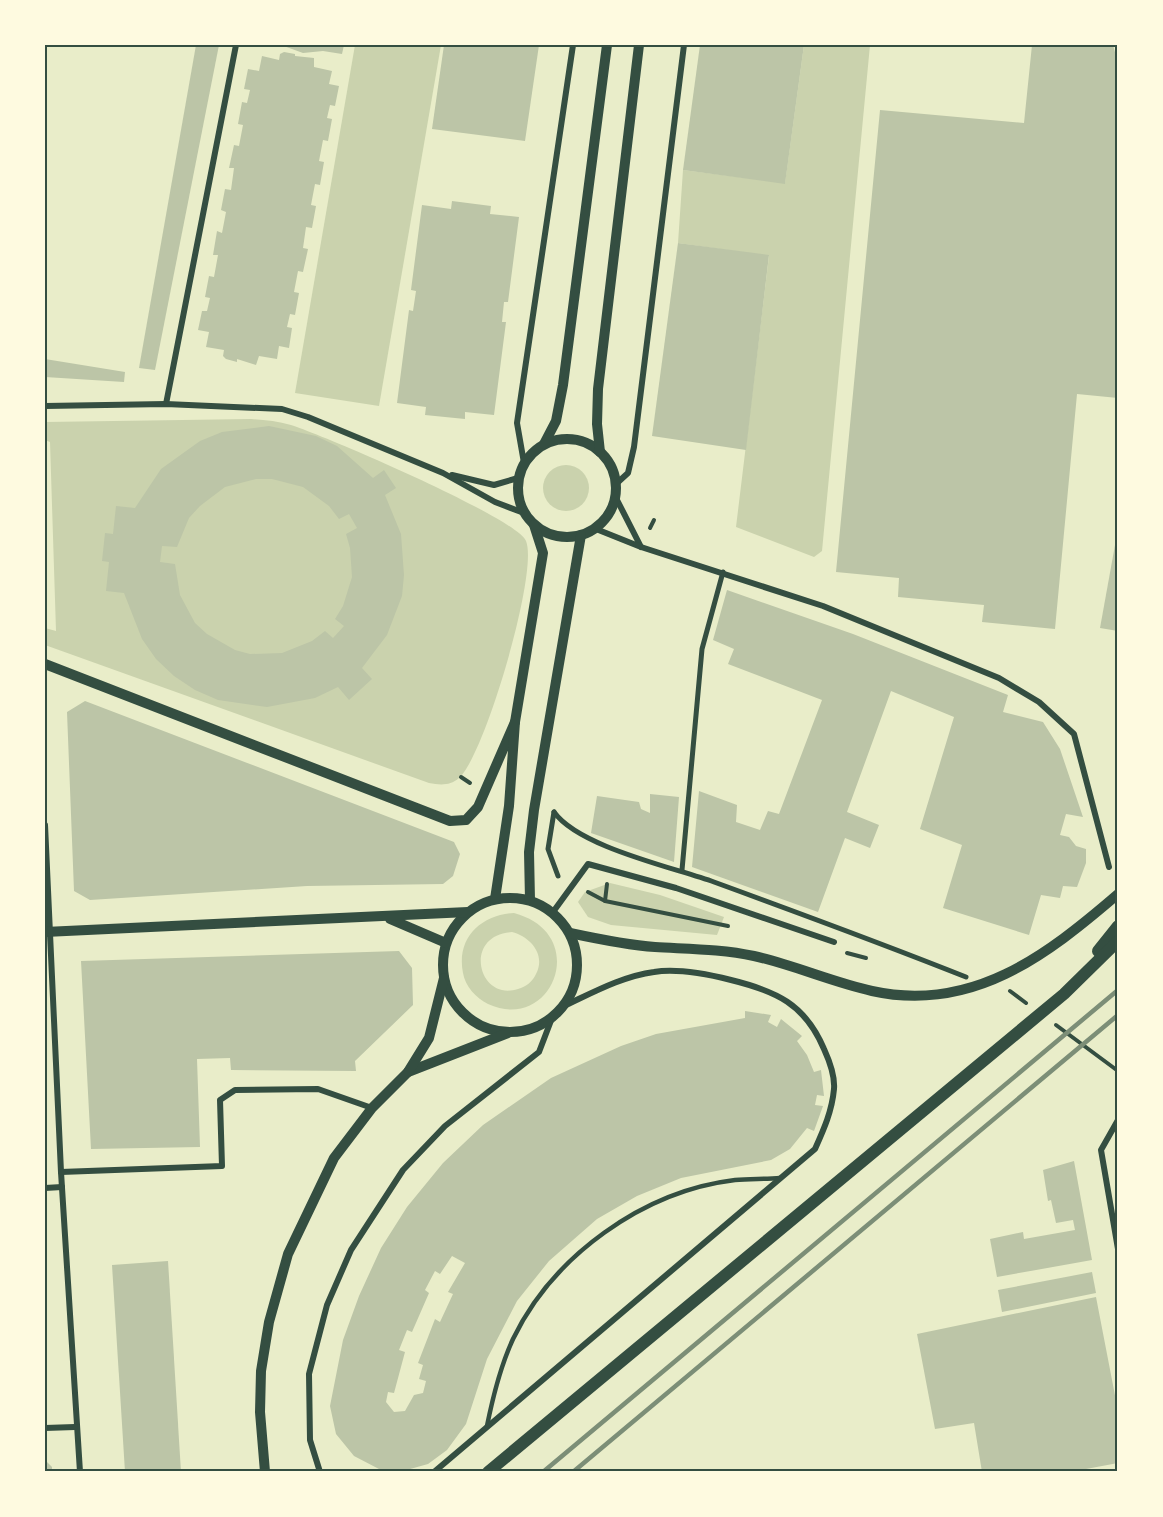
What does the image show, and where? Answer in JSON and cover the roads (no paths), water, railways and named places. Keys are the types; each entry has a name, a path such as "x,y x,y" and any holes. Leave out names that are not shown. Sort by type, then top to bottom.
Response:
{"main road":[{"path":"1064,994 1118,926"},
{"path":"488,1472 833,1183 1064,994 1118,941"},
{"path":"499,1472 507,1458"}],"street":[{"path":"166,404 236,45"},
{"path":"524,463 517,423 573,45"},
{"path":"495,899 509,806 515,722 543,553 534,525 524,513 519,502 518,478 524,463 544,444 556,421 563,385 607,45"},
{"path":"600,452 597,424 598,389 639,45"},
{"path":"616,484 628,473 634,447 684,45"},
{"path":"45,406 166,404 282,409 442,473 495,502 524,513"},
{"path":"534,525 556,536 581,535 596,529 606,518 615,496 614,472 600,452 588,444 573,439 558,439 544,444"},
{"path":"442,473 494,486 518,478"},
{"path":"615,496 641,548"},
{"path":"596,529 641,548 824,606 999,678 1040,702 1074,734 1109,867"},
{"path":"530,900 529,852 534,810 581,535"},
{"path":"682,870 702,649 723,573"},
{"path":"45,664 450,821 466,820 478,807 515,722"},
{"path":"558,876 548,849 554,812 562,824 612,848 682,870 966,977"},
{"path":"45,825 47,932 75,1426 80,1472"},
{"path":"553,912 588,864 676,888 834,942"},
{"path":"570,933 653,947 699,949 754,956 872,991 915,998 952,994 1005,976 1067,938 1118,894"},
{"path":"513,897 530,900 553,912 570,933 576,951 578,970 574,989 564,1006 552,1018 532,1029 510,1032 494,1031 467,1017 452,999 444,978 442,961 446,943 454,926 468,912 495,899 513,897"},
{"path":"47,932 468,912"},
{"path":"387,917 446,943"},
{"path":"434,1472 815,1149 830,1116 835,1086 828,1059 815,1029 806,1016 784,998 756,986 691,972 654,972 603,988 564,1006"},
{"path":"266,1472 260,1412 261,1371 269,1322 288,1254 334,1158 372,1108 408,1072 429,1038 444,978"},
{"path":"320,1472 310,1440 309,1374 327,1305 351,1250 403,1170 445,1126 539,1052 552,1018"},
{"path":"408,1072 510,1032"},
{"path":"61,1172 222,1166 220,1100 235,1090 318,1089 372,1108"},
{"path":"1118,1120 1101,1150 1118,1249"},
{"path":"45,1188 62,1187"},
{"path":"45,1428 75,1426"}],"lane":[{"path":"486,1427 496,1381 514,1338 538,1298 568,1263 604,1232 644,1208 688,1191 734,1180 780,1178"}],"railway":[{"path":"543,1472 1118,990"},
{"path":"573,1472 1118,1015"}]}
